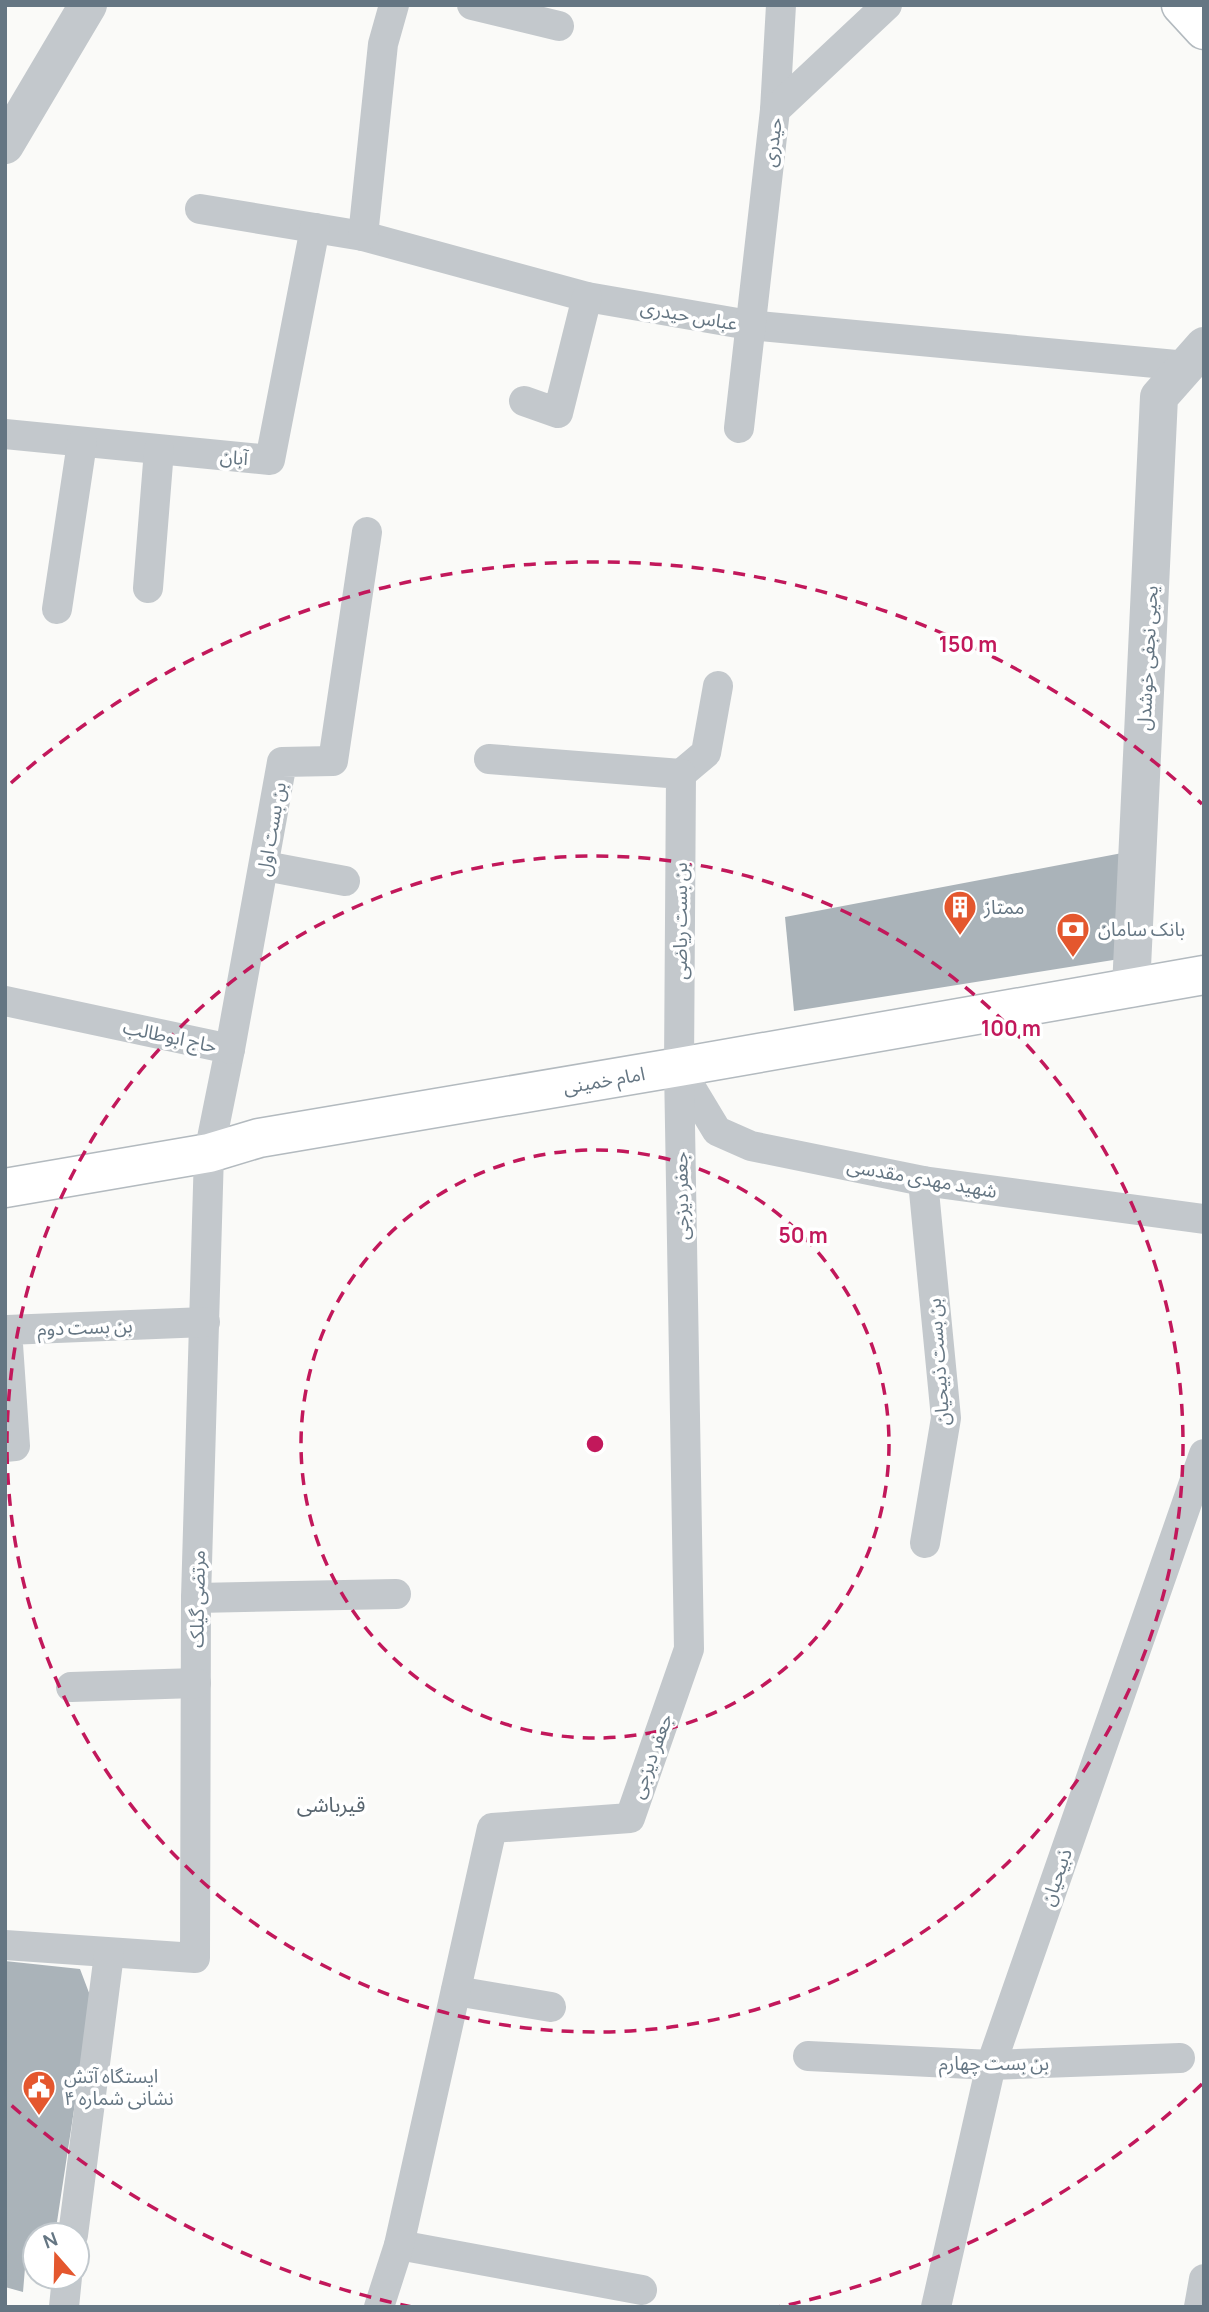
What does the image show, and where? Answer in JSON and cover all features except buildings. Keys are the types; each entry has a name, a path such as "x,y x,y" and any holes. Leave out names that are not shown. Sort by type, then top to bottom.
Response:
{"main road":[{"path":"1181,5 1204,30"},
{"name":"امام خمینی","path":"5,1188 209,1153 259,1138 679,1068 1204,975"}],"street":[{"path":"5,145 88,5"},
{"path":"363,236 383,44 394,5"},
{"path":"472,5 559,26"},
{"path":"775,110 781,5"},
{"name":"حیدری","path":"739,428 775,110 887,5"},
{"name":"عباس حیدری","path":"200,209 363,236 587,297 749,325 1196,356"},
{"name":"آبان","path":"5,434 270,460 315,228"},
{"path":"524,401 558,413 587,297"},
{"name":"یحیی نجفی خوشدل","path":"1131,988 1159,397 1196,356"},
{"path":"57,610 82,443"},
{"path":"148,588 159,450"},
{"name":"بن بست اول","path":"230,1049 282,762 333,761 367,532"},
{"path":"489,759 681,774 706,753 718,686"},
{"name":"بن بست ریاضی","path":"679,1068 681,774"},
{"path":"265,866 345,881"},
{"name":"حاج ابوطالب","path":"5,1001 230,1049 209,1153"},
{"name":"شهید مهدی مقدسی","path":"679,1068 717,1131 751,1146 923,1181 1204,1219"},
{"name":"جعفر دیزجی","path":"379,2307 399,2245 492,1828 629,1818 689,1649 679,1068"},
{"name":"مرتضی گیلک","path":"109,1954 195,1958 195,1598 209,1153"},
{"name":"بن بست ذبیحیان","path":"923,1181 946,1418 925,1543"},
{"name":"بن بست دوم","path":"5,1447 15,1446 7,1330 205,1322"},
{"name":"ذبیحیان","path":"936,2307 990,2065 1204,1454"},
{"path":"195,1598 396,1594"},
{"path":"72,1686 196,1683"},
{"path":"5,1945 109,1954 75,2221"},
{"path":"456,1991 551,2007"},
{"name":"بن بست چهارم","path":"808,2056 990,2065 1180,2058"},
{"path":"399,2245 642,2290"},
{"path":"1199,2307 1204,2279"}],"place":[{"name":"ممتاز","path":"960,937"},
{"name":"بانک سامان","path":"1073,959"},
{"name":"ایستگاه آتش نشانی شماره ۴","path":"39,2117"}],"district":[{"name":"قیرباشی","path":"331,1805"}]}
